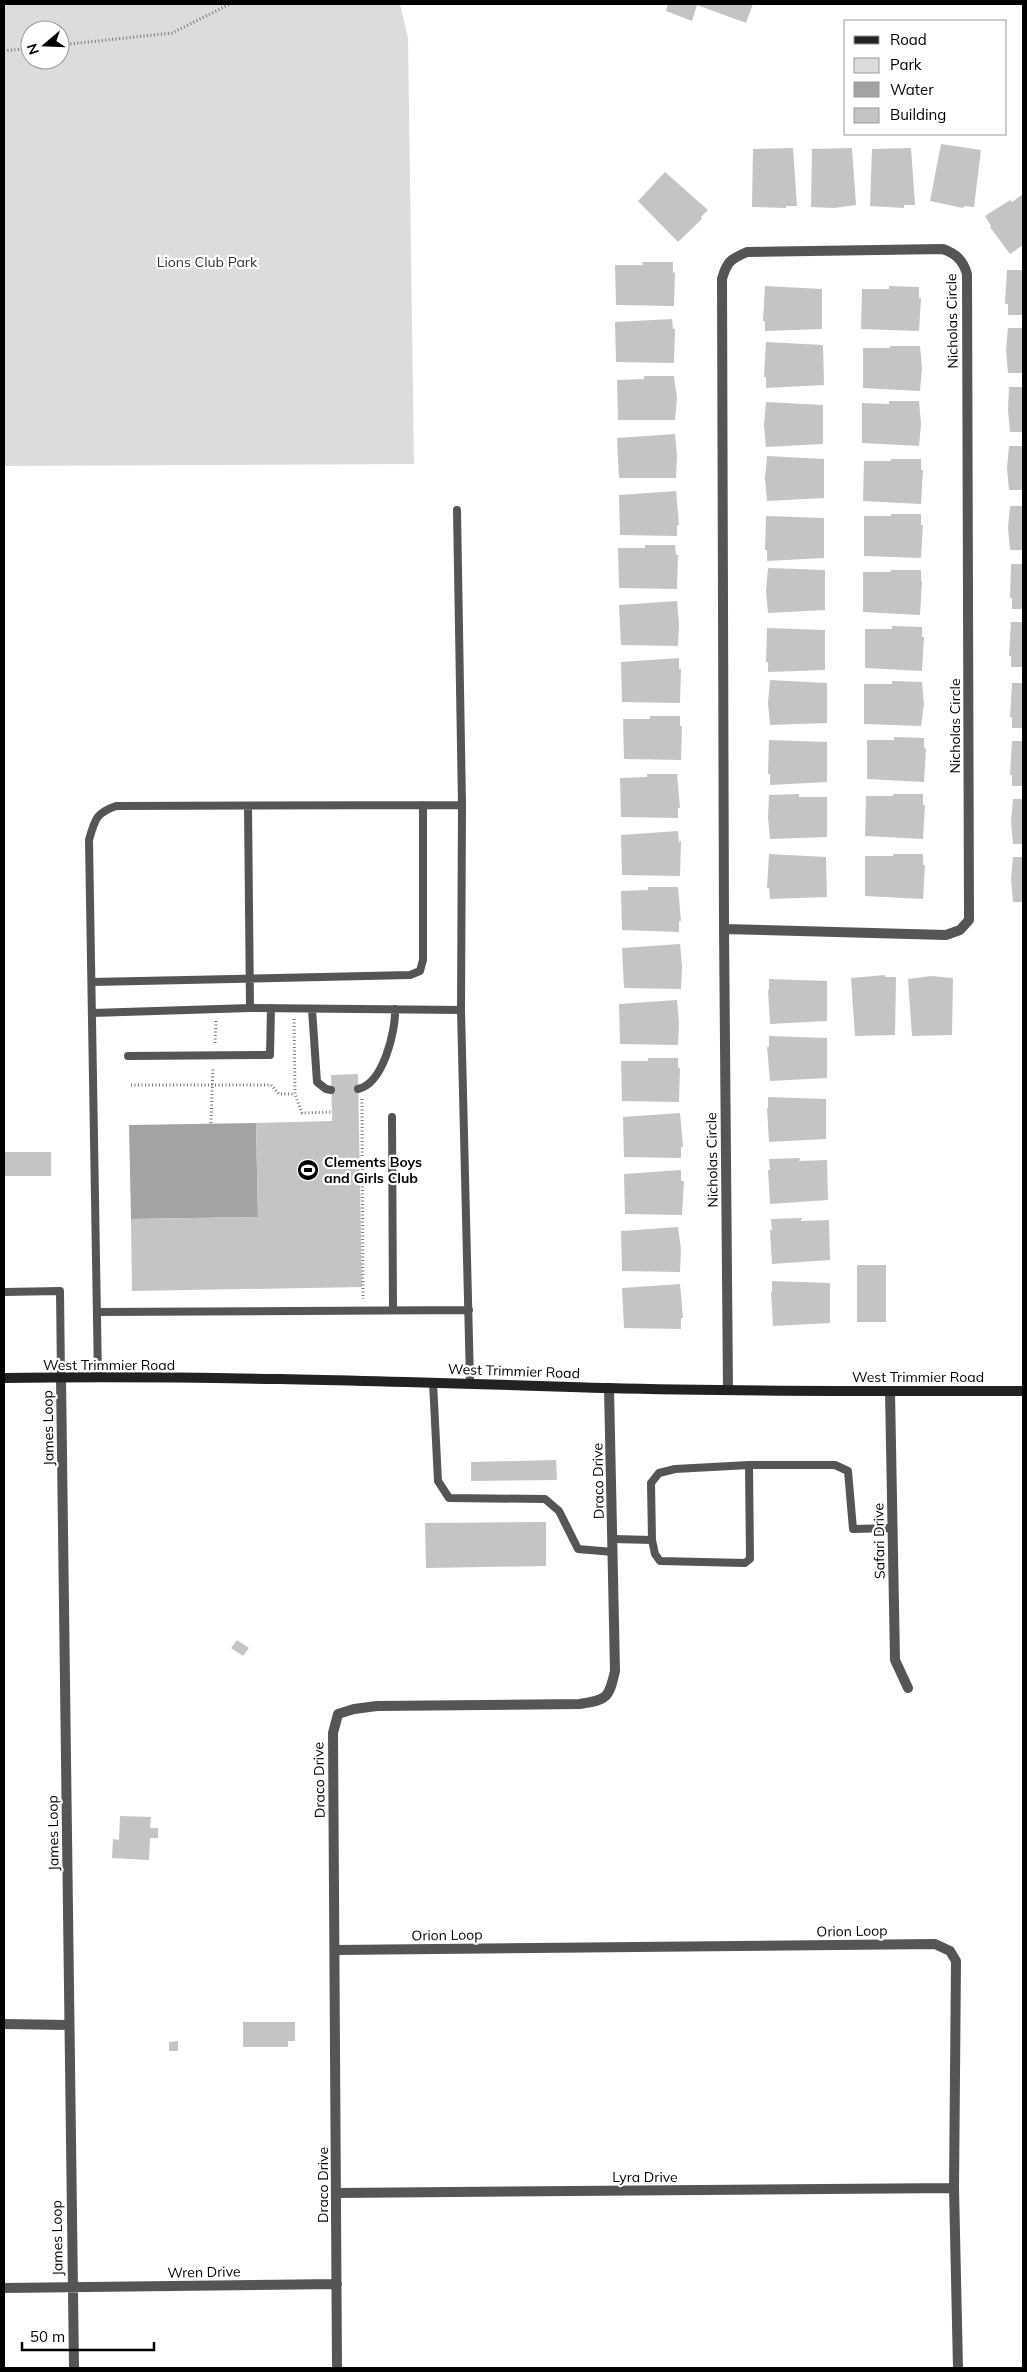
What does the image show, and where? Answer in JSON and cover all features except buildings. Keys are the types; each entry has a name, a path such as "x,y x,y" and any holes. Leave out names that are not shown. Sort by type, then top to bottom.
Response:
{"main road":[{"name":"West Trimmier Road","path":"4,1378 470,1382 609,1388 728,1390 1023,1391"}],"street":[{"name":"Nicholas Circle","path":"724,929 946,935 960,930 969,920 967,274 964,263 954,254 943,249 747,252 733,258 726,266 722,279 724,929 728,1390"},
{"name":"James Loop","path":"61,1378 74,2368"},
{"name":"Draco Drive","path":"338,2368 332,1734 338,1714 354,1708 377,1706 580,1704 598,1701 611,1691 616,1671 609,1388"},
{"name":"Safari Drive","path":"890,1391 895,1660 908,1688"},
{"name":"Orion Loop","path":"335,1950 936,1944 950,1951 956,1962 954,2188 958,2368"},
{"path":"4,2024 69,2025"},
{"name":"Lyra Drive","path":"337,2193 954,2188"},
{"name":"Wren Drive","path":"72,2287 337,2284"},
{"name":"James Loop","path":"4,2288 72,2287"}],"lane":[{"path":"458,510 462,805 461,1010 470,1382"},
{"path":"98,1378 89,840 94,822 101,811 116,806 462,805"},
{"path":"248,806 250,1008"},
{"path":"92,982 410,975 420,971 423,960 423,806"},
{"path":"92,1013 250,1008 461,1010"},
{"path":"128,1056 270,1054 271,1008"},
{"path":"312,1009 318,1082 326,1089 331,1090"},
{"path":"360,1089 371,1084 389,1049 396,1020 395,1009"},
{"path":"392,1116 393,1310"},
{"path":"4,1292 60,1291 61,1378"},
{"path":"97,1312 469,1310"},
{"path":"433,1382 438,1481 449,1498 545,1499 559,1511 578,1549 613,1552"},
{"path":"749,1465 750,1559 744,1563 660,1561 655,1554 652,1540 651,1483 659,1473 675,1469 749,1465 835,1465 848,1471 853,1529 893,1528"},
{"path":"613,1539 652,1540"}],"path":[{"path":"70,44 172,33 230,4"},
{"path":"4,51 20,49"},
{"path":"294,1008 295,1094 302,1112 332,1112"},
{"path":"211,1123 216,1020"},
{"path":"131,1085 270,1085 279,1094 295,1094"},
{"path":"357,1299 364,1299 360,1089"}],"green space":[{"name":"Lions Club Park","path":"4,4 400,4 408,38 414,464 4,466"}],"water":[{"path":"256,1123 258,1217 131,1219 129,1125"}],"place":[{"name":"Clements Boys and Girls Club","path":"308,1170"}]}
